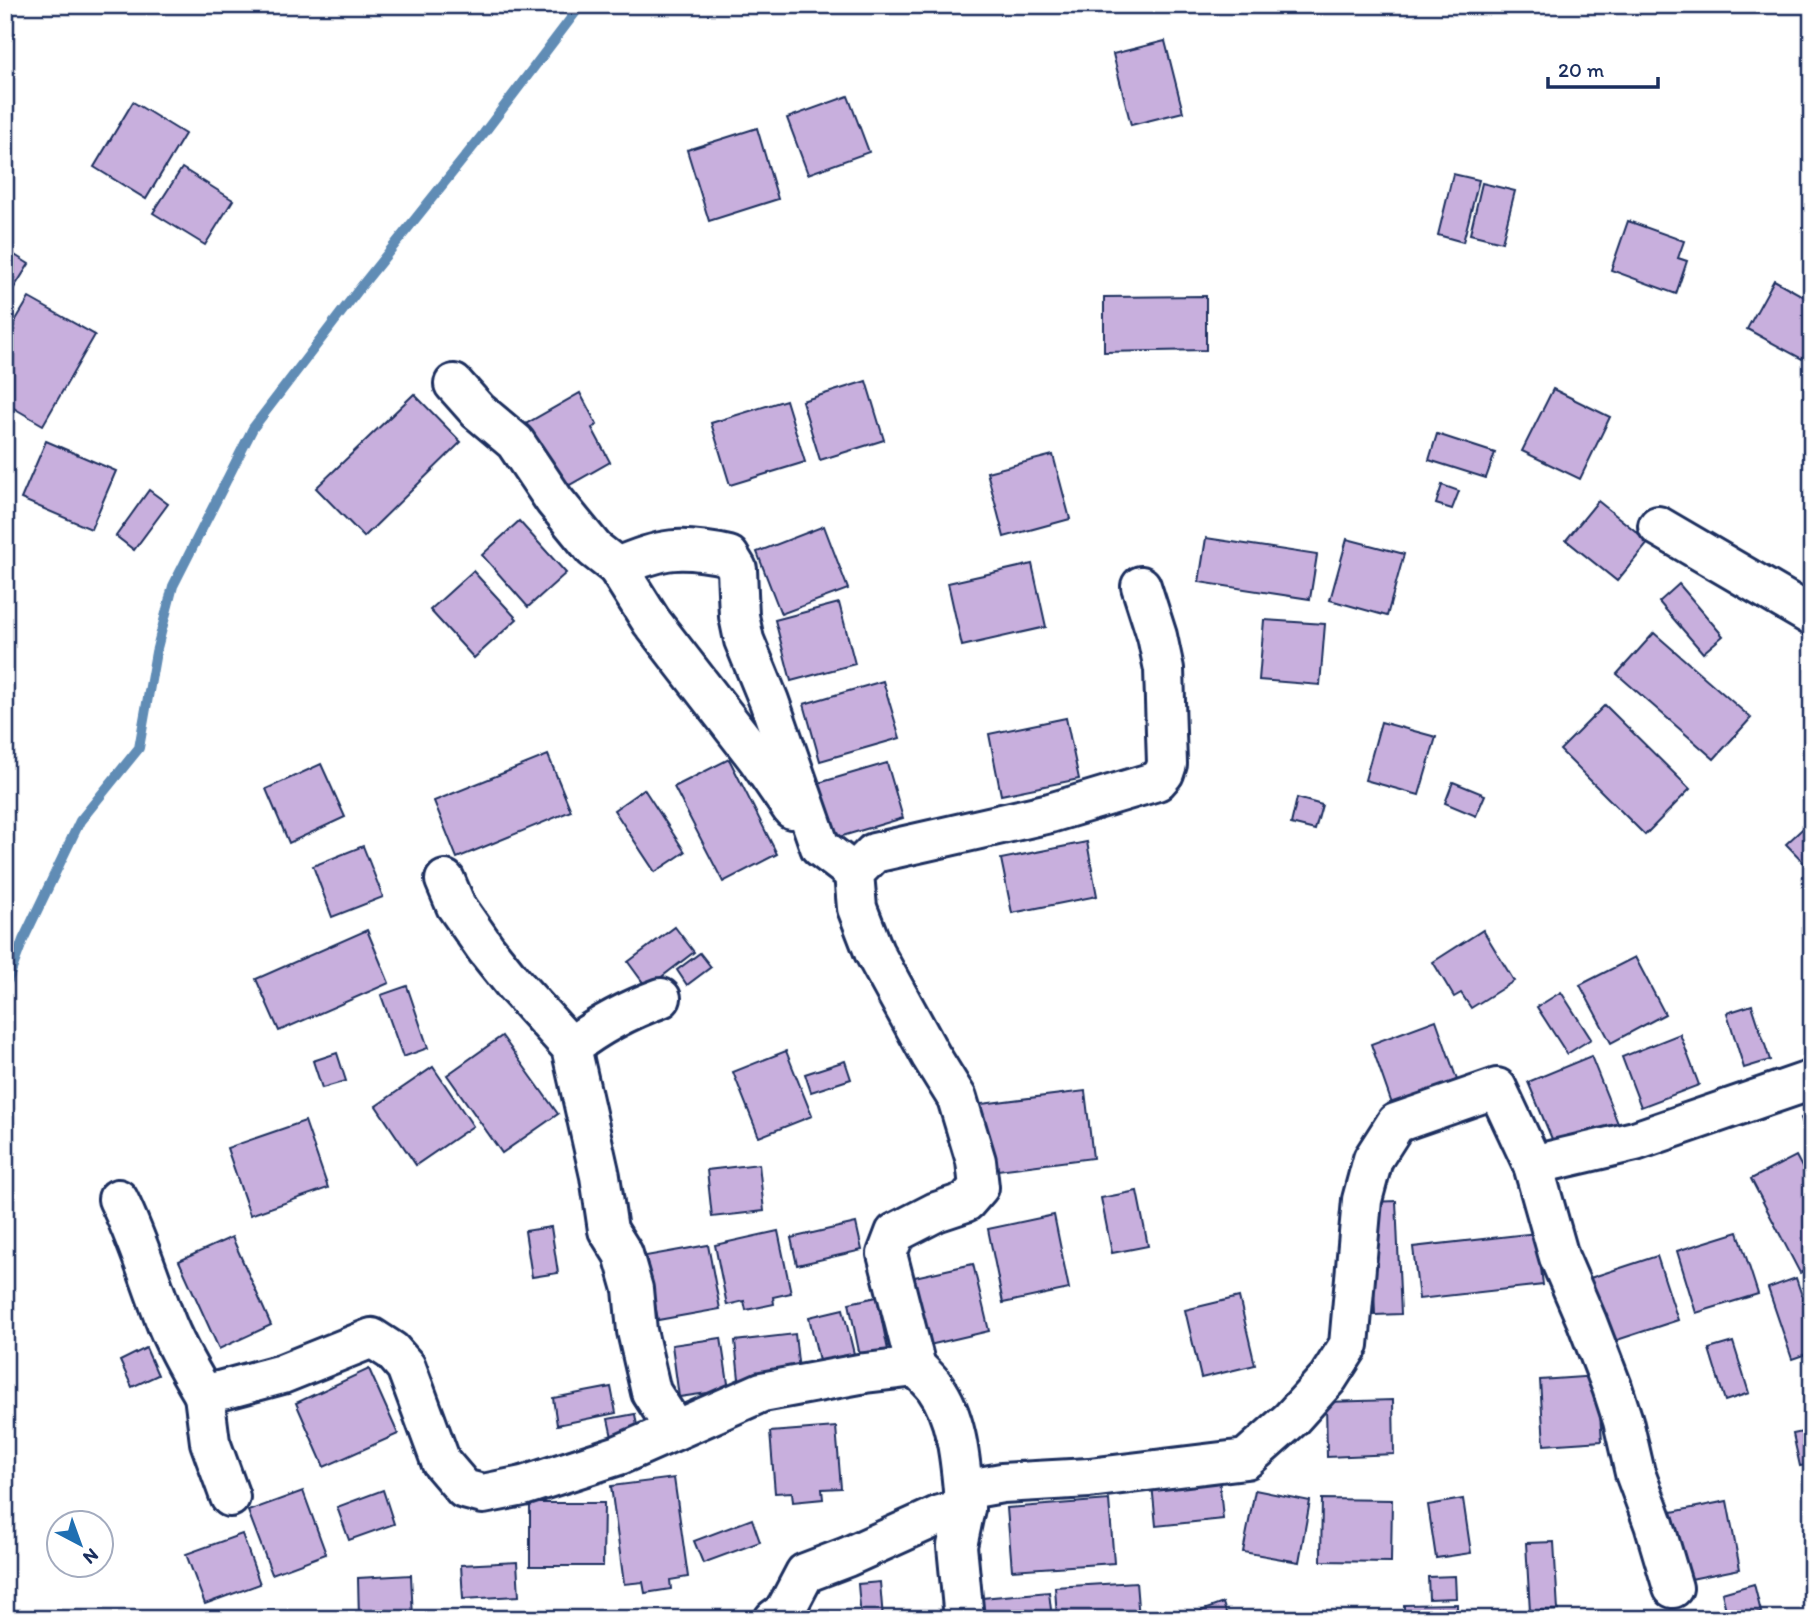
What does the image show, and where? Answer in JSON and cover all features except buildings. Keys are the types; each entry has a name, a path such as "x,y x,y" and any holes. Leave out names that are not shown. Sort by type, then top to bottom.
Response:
{"street":[{"path":"454,384 478,411 515,442 594,550 617,567 652,621 757,758 820,847 854,873 857,908 874,952 930,1056 957,1098 976,1161 979,1187 966,1202 936,1212 895,1233 887,1254 916,1367 935,1387 951,1419 964,1499 957,1546 964,1619"},
{"path":"1658,526 1812,616"},
{"path":"617,567 655,551 694,548 729,556 737,569 739,616 744,640 769,701 820,847"},
{"path":"854,873 874,853 1050,813 1157,781 1167,764 1164,669 1141,586"},
{"path":"445,880 456,906 486,949 571,1046 598,1165 608,1230 623,1254 633,1290 637,1331 651,1392 675,1429"},
{"path":"571,1046 596,1027 661,998"},
{"path":"1533,1164 1635,1141 1812,1080"},
{"path":"774,1619 785,1611 805,1573 847,1558 940,1515 964,1499 1002,1483 1089,1478 1246,1459 1290,1420 1321,1386 1349,1345 1362,1200 1373,1159 1396,1123 1497,1087 1533,1164 1559,1257 1612,1387 1635,1473 1673,1588"},
{"path":"118,1199 136,1239 164,1319 204,1395 210,1442 230,1497"},
{"path":"204,1395 282,1374 372,1338 392,1351 406,1367 441,1462 464,1489 483,1494 523,1486 619,1455 762,1392 852,1375 916,1367"}],"waterway":[{"path":"5,988 23,940 80,821 139,748 156,652 173,586 253,428 581,5"}]}
